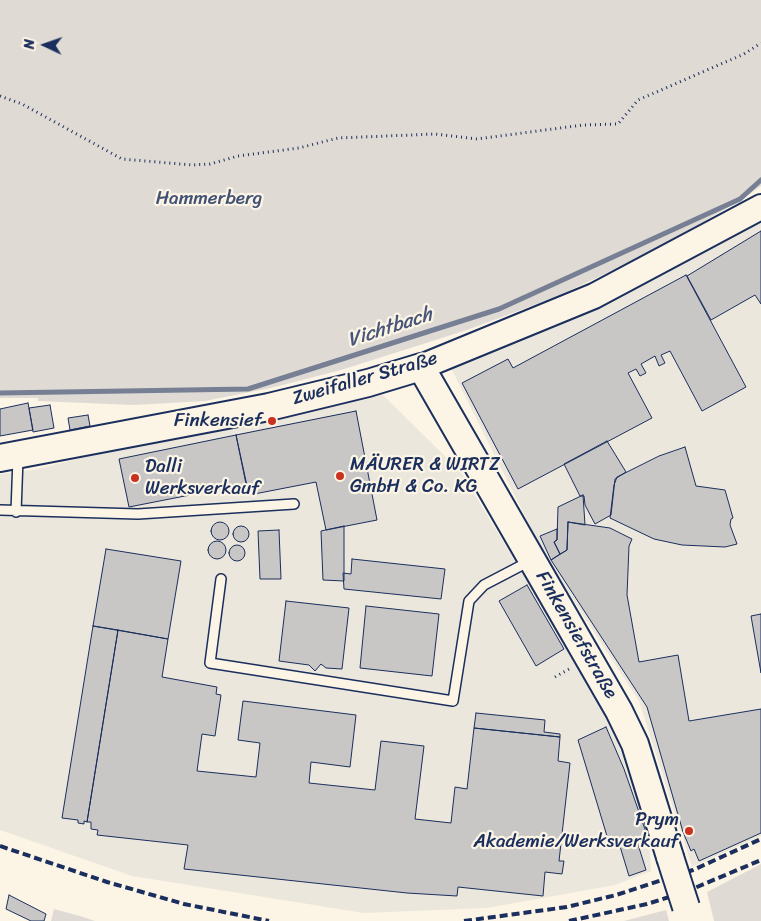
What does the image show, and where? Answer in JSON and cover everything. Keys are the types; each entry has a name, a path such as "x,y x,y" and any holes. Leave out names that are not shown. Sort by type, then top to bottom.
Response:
{"main road":[{"name":"Zweifaller Straße","path":"9,457 260,409 368,383 421,366 594,296 761,207"},
{"name":"Finkensiefstraße","path":"421,366 533,560 635,744 688,914"}],"lane":[{"path":"9,457 16,512"},
{"path":"0,510 16,512 138,514 294,504"},
{"path":"221,580 210,663 453,701 469,601 484,585 533,560"}],"path":[{"path":"0,96 22,104 122,160 192,165 210,164 238,156 299,148 338,138 435,134 477,139 583,125 618,124 638,100 744,54 761,43"},
{"path":"555,677 574,666"}],"shaded area":[{"path":"761,218 761,836 692,867 639,701 548,562 451,368 602,307"},
{"path":"383,395 461,472 567,647 614,731 649,837 651,871 615,885 487,908 364,913 132,876 0,830 0,474 33,470 102,453"}],"green space":[{"name":"Hammerberg","path":"0,0 761,0 761,186 741,200 647,254 558,296 467,330 341,370 275,387 205,401 134,405 38,401 38,398 0,398"},
{"path":"761,864 761,921 714,921 707,892"},
{"path":"54,909 80,916 95,921 51,921"},
{"path":"666,910 669,921 624,921"}],"building":[{"path":"761,231 761,304 755,295 711,320 687,276"},
{"path":"686,275 746,387 702,411 670,351 661,355 665,363 659,366 655,356 641,364 646,373 640,376 636,369 628,373 652,418 518,489 462,383 508,359 513,368"},
{"path":"28,403 33,430 0,436 0,409"},
{"path":"50,405 54,428 33,432 29,408"},
{"path":"356,411 377,520 326,530 316,482 249,495 236,435"},
{"path":"88,415 90,426 70,430 68,418"},
{"path":"236,435 246,484 129,507 119,459"},
{"path":"607,441 626,472 615,479 611,515 595,524 585,505 584,496 580,496 564,464"},
{"path":"685,447 696,486 725,490 733,518 730,525 737,544 725,547 682,545 654,539 610,518 614,485 617,477 659,456"},
{"path":"583,495 585,525 568,522 567,550 560,554 554,542 557,540 558,507"},
{"path":"220,522 226,525 229,531 226,537 220,540 214,537 211,531 214,525"},
{"path":"568,522 610,528 632,539 629,546 627,595 639,662 678,655 689,721 761,709 761,833 699,861 694,849 691,851 683,832 647,707 551,560 567,550"},
{"path":"238,526 244,526 249,531 247,540 238,542 233,537 233,531"},
{"path":"344,526 344,581 323,580 321,531"},
{"path":"557,529 557,540 554,542 560,554 551,560 540,536"},
{"path":"279,530 281,579 260,579 258,531"},
{"path":"217,541 223,544 226,550 223,556 217,559 211,556 208,550 211,544"},
{"path":"234,545 240,545 245,550 243,559 234,561 229,556 229,550"},
{"path":"106,549 181,561 168,639 93,626"},
{"path":"352,559 445,569 441,599 344,589 343,573 351,574"},
{"path":"527,585 564,649 536,666 499,601"},
{"path":"286,601 349,608 342,669 326,668 321,664 315,671 309,665 279,661"},
{"path":"366,606 439,614 432,676 360,668"},
{"path":"761,614 761,673 751,616"},
{"path":"93,626 118,630 87,822 84,821 84,824 78,823 78,820 62,818"},
{"path":"118,630 168,639 162,677 217,687 216,694 221,695 215,736 202,734 197,771 256,777 260,743 238,740 243,701 356,715 350,767 311,762 309,783 375,790 381,741 424,746 415,819 451,823 455,787 467,789 474,728 560,737 558,761 570,763 559,861 564,861 562,874 545,872 543,896 458,887 457,896 407,893 184,869 188,845 97,835 98,830 91,829 91,822 87,822"},
{"path":"476,713 545,720 544,732 560,734 560,737 474,728"},
{"path":"606,727 624,769 647,835 610,846 578,740"},
{"path":"636,838 646,870 629,876 619,843"},
{"path":"9,895 46,914 44,921 31,921 6,909"}],"waterway":[{"name":"Vichtbach","path":"0,393 248,389 499,309 740,199 761,180"}],"railway":[{"path":"464,921 567,907 616,895 693,870 761,839"},
{"path":"0,846 107,882 184,904 269,921"},
{"path":"569,921 647,904 685,892 761,860"}],"place":[{"name":"Finkensief","path":"272,421"},
{"name":"MÄURER & WIRTZ GmbH & Co. KG","path":"340,476"},
{"name":"Dalli Werksverkauf","path":"135,478"},
{"name":"Prym Akademie/Werksverkauf","path":"689,831"}]}
